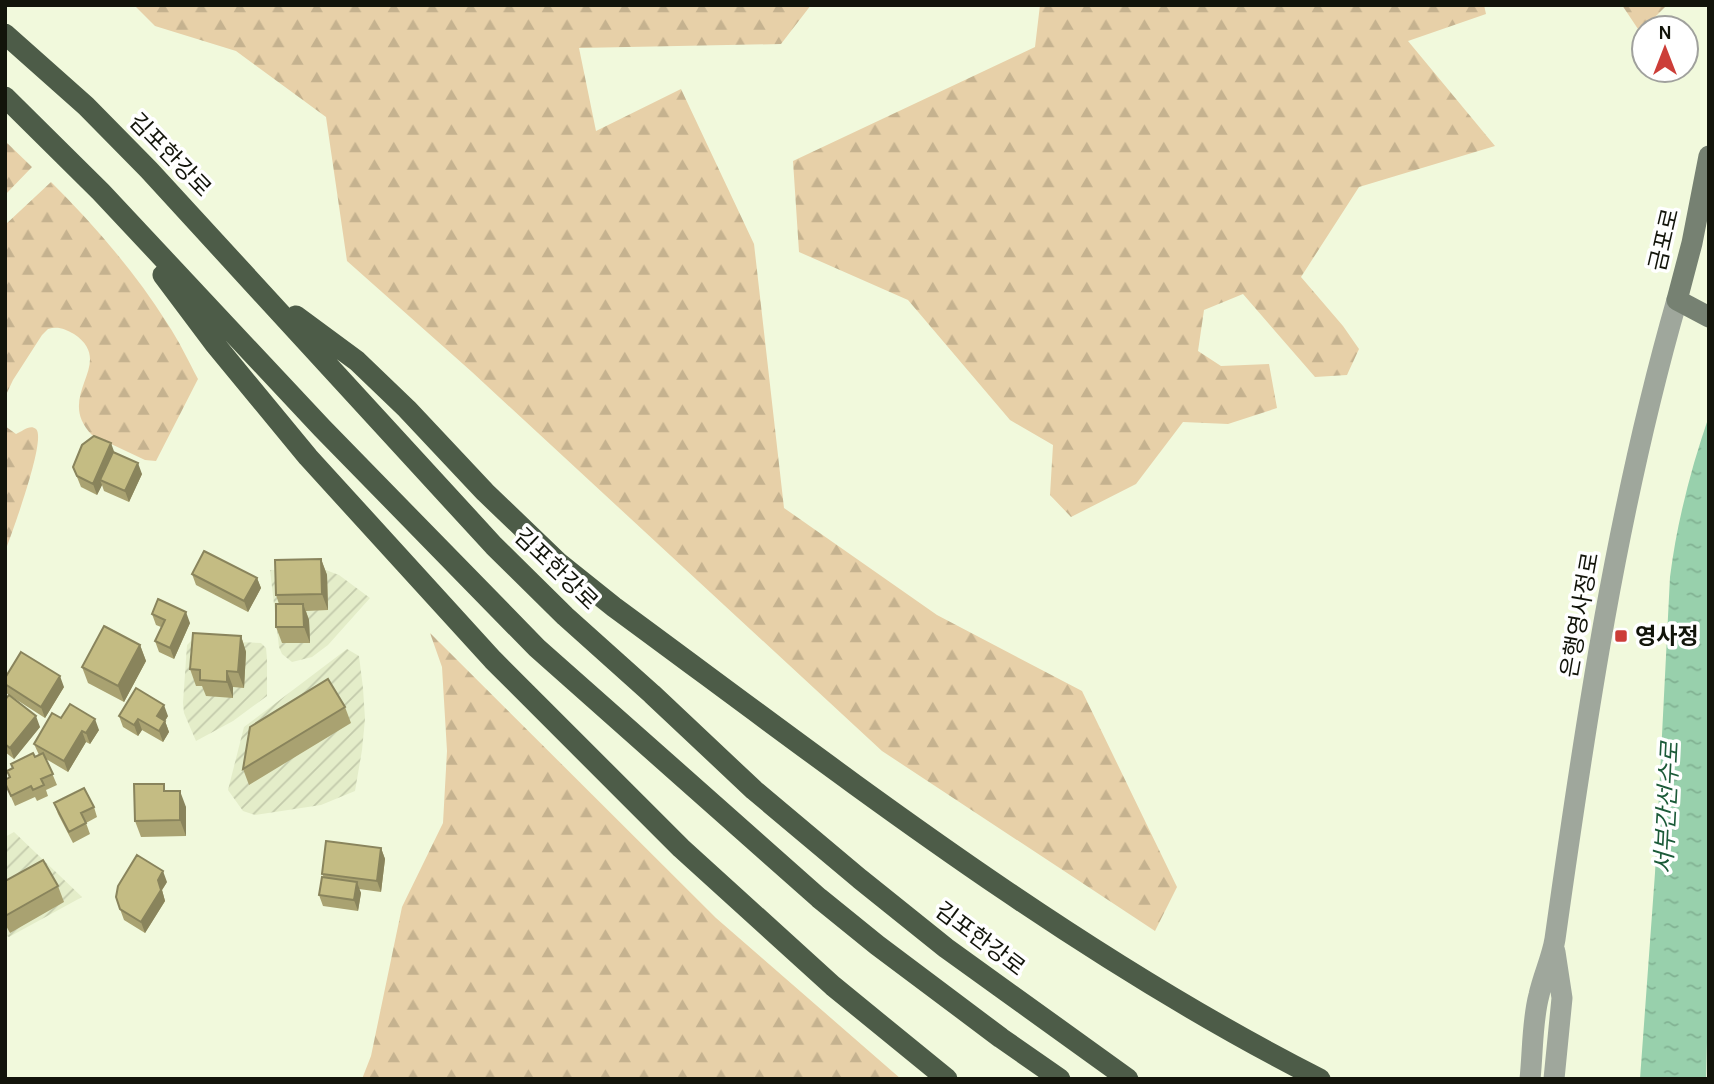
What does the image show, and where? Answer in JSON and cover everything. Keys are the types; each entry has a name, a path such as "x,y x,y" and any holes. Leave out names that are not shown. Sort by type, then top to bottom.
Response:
{"highway":[{"name":"김포한강로","path":"5,34 95,115 494,546 565,617 754,790 860,880 946,948 1128,1079"},
{"path":"5,97 101,192 322,428 537,648 819,898 928,984 1060,1079"},
{"path":"101,192 214,343 308,457 493,660 681,848 833,986 947,1079"},
{"path":"253,283 357,361 485,492 559,563 614,607 1039,914 1162,989 1321,1079"}],"main road":[{"name":"금포로","path":"1709,156 1692,243 1677,300 1709,317"}],"street":[{"name":"은행영사정로","path":"1530,1079 1538,997 1554,943 1573,809 1622,530 1658,365 1677,300"},
{"name":"은행영사정로","path":"1554,943 1562,998 1554,1079"}],"shaded area":[{"path":"323,569 339,575 370,598 328,645 312,657 292,662 282,654 279,647 270,570"},
{"path":"192,640 261,643 266,648 267,659 267,696 233,721 196,741 184,713 183,703 187,645"},
{"path":"347,649 359,656 365,719 355,791 321,805 255,815 243,811 228,790 244,727"},
{"path":"14,832 82,897 9,937 5,935 5,837"}],"green space":[{"path":"134,5 811,5 781,44 579,48 596,131 681,89 754,244 784,508 937,615 1082,691 1177,887 1155,931 882,751 472,372 347,261 326,117 236,51 155,26"},
{"path":"1040,5 1484,5 1486,14 1408,41 1495,146 1359,187 1301,277 1359,349 1347,375 1315,377 1243,294 1204,310 1198,351 1221,366 1269,364 1277,408 1228,424 1183,422 1136,484 1071,517 1050,495 1053,445 1010,420 908,300 799,252 793,161 1035,47"},
{"path":"1622,5 1667,5 1658,14 1630,14 1630,17"},
{"path":"5,141 32,167 5,195"},
{"path":"51,182 128,267 171,330 198,379 156,461 145,460 92,435 82,420 79,407 90,357 86,345 68,331 52,328 42,335 5,397 5,225"},
{"path":"5,426 16,434 34,428 38,436 33,468 5,552"},
{"path":"430,633 716,918 901,1079 362,1079 371,1056 402,907 443,823 447,751 442,667"}],"water":[{"name":"서부간선수로","path":"1709,416 1709,970 1706,1079 1640,1079 1655,873 1670,577 1685,495"}],"building":[{"path":"94,436 111,443 93,484 77,476 73,467 82,445"},
{"path":"113,452 138,463 125,491 100,480"},
{"path":"204,551 257,578 244,601 192,574"},
{"path":"321,559 322,594 276,595 275,560"},
{"path":"158,599 186,612 170,648 155,641 165,620 152,614"},
{"path":"276,604 303,604 304,627 276,627"},
{"path":"104,626 140,645 118,686 82,667"},
{"path":"193,633 241,636 238,672 227,671 227,682 200,680 200,670 190,669"},
{"path":"21,652 60,676 41,707 5,684 5,678"},
{"path":"328,679 345,707 243,769 250,727"},
{"path":"136,688 164,705 157,716 165,721 159,731 138,719 134,725 119,716"},
{"path":"9,695 36,716 10,748 5,744 5,700"},
{"path":"70,704 95,719 86,733 82,731 64,761 34,744 52,713 61,718"},
{"path":"33,753 35,757 43,753 53,774 41,779 44,785 33,790 31,786 11,796 5,783 10,777 7,771 13,768 11,764"},
{"path":"134,784 164,784 164,791 180,791 180,820 135,821"},
{"path":"84,788 94,807 81,813 86,823 69,832 54,803"},
{"path":"326,841 381,848 377,881 322,874"},
{"path":"137,855 163,871 158,880 161,890 141,922 120,909 116,897 118,886"},
{"path":"43,860 58,886 5,916 5,881"},
{"path":"322,877 357,882 354,900 319,895"}],"place":[{"name":"영사정","path":"1621,636"}]}
